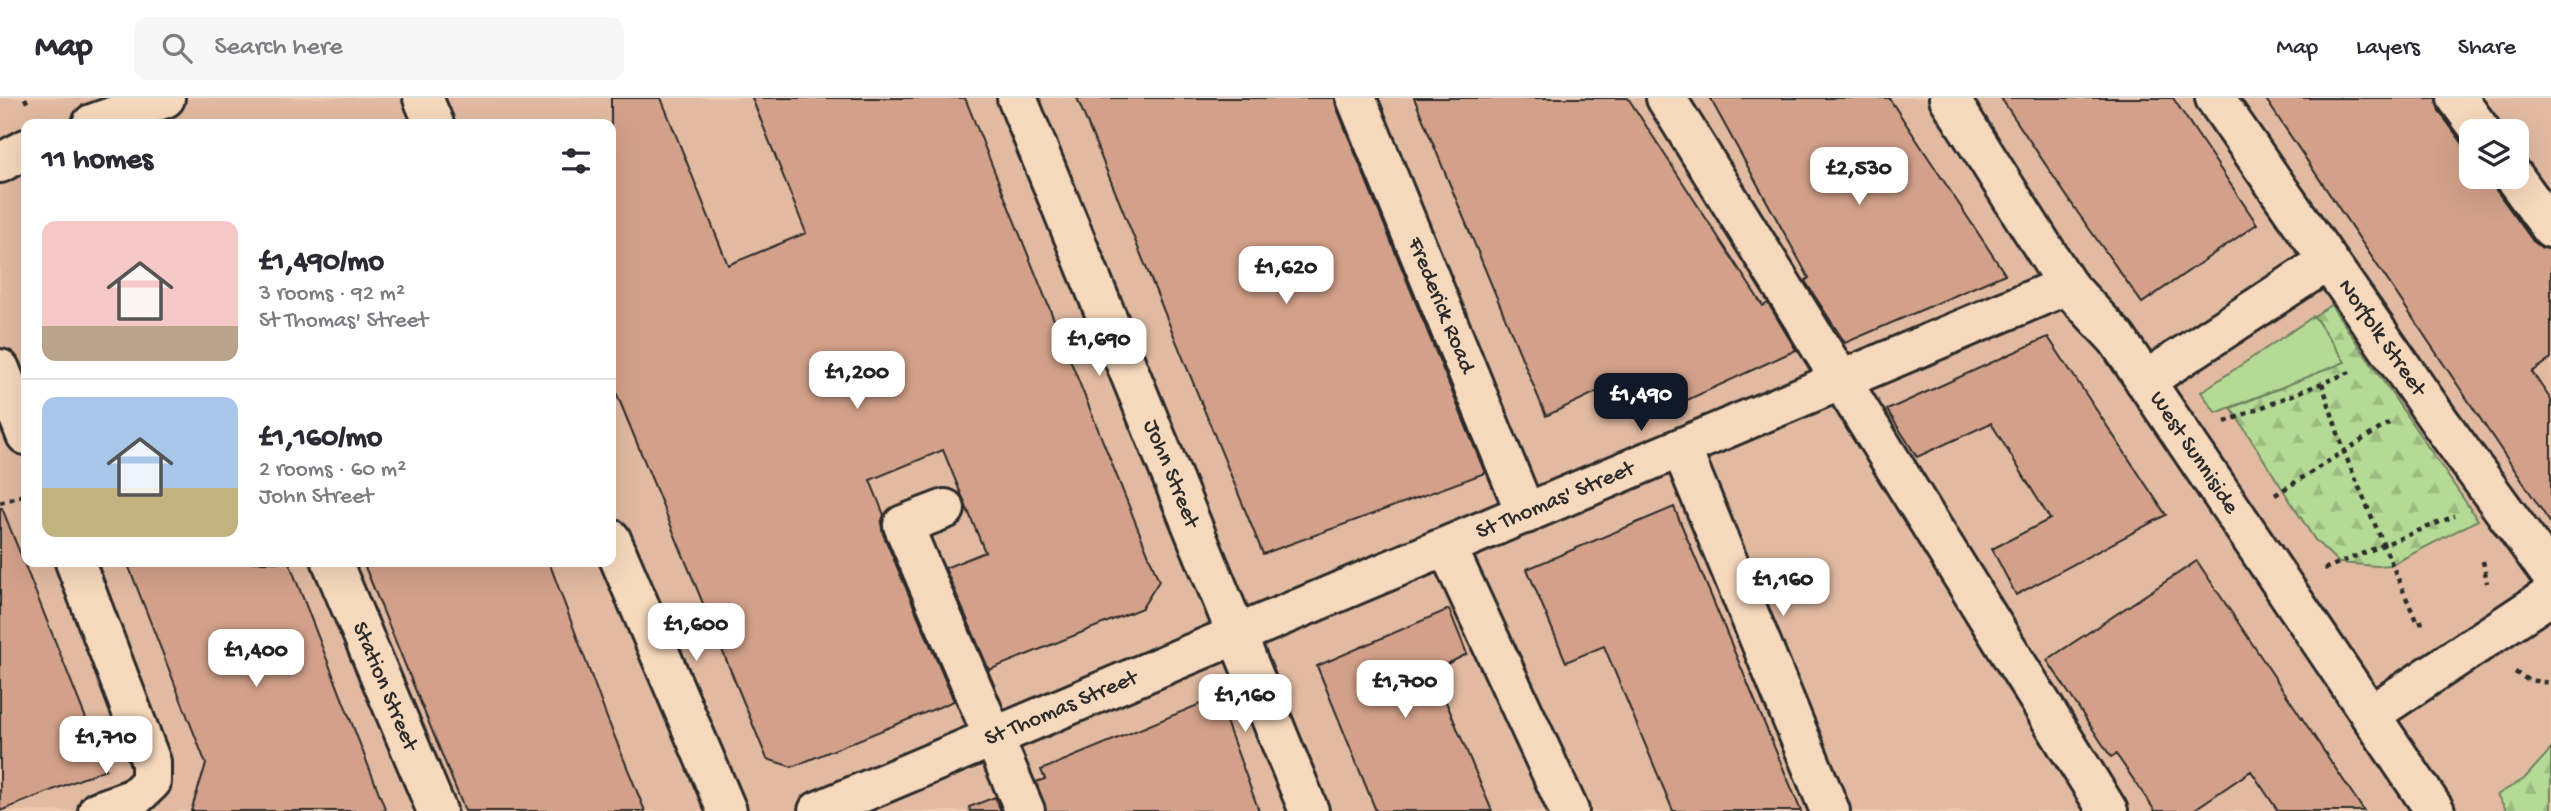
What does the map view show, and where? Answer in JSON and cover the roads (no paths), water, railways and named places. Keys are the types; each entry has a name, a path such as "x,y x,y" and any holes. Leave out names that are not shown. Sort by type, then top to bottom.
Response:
{"street":[{"path":"422,98 432,119"},
{"name":"John Street","path":"1017,98 1308,811"},
{"name":"Frederick Road","path":"1356,98 1526,514"},
{"path":"1666,98 2108,811"},
{"name":"West Sunniside","path":"1949,98 2067,285 2117,339 2435,811"},
{"name":"Norfolk Street","path":"2215,98 2425,400 2551,575"},
{"path":"2458,98 2473,119"},
{"path":"0,163 21,152"},
{"path":"2523,189 2551,228"},
{"path":"2145,381 2328,261"},
{"name":"St Thomas' Street","path":"1237,635 2067,285"},
{"path":"0,369 21,422"},
{"path":"1681,447 1830,811"},
{"path":"945,509 902,525 1025,811"},
{"path":"1447,547 1570,811"},
{"path":"616,551 727,811"},
{"path":"77,567 151,762 151,782 117,806"},
{"name":"Station Street","path":"334,567 437,811"},
{"path":"2370,715 2551,595"},
{"name":"St Thomas Street","path":"818,811 1237,635"}]}
